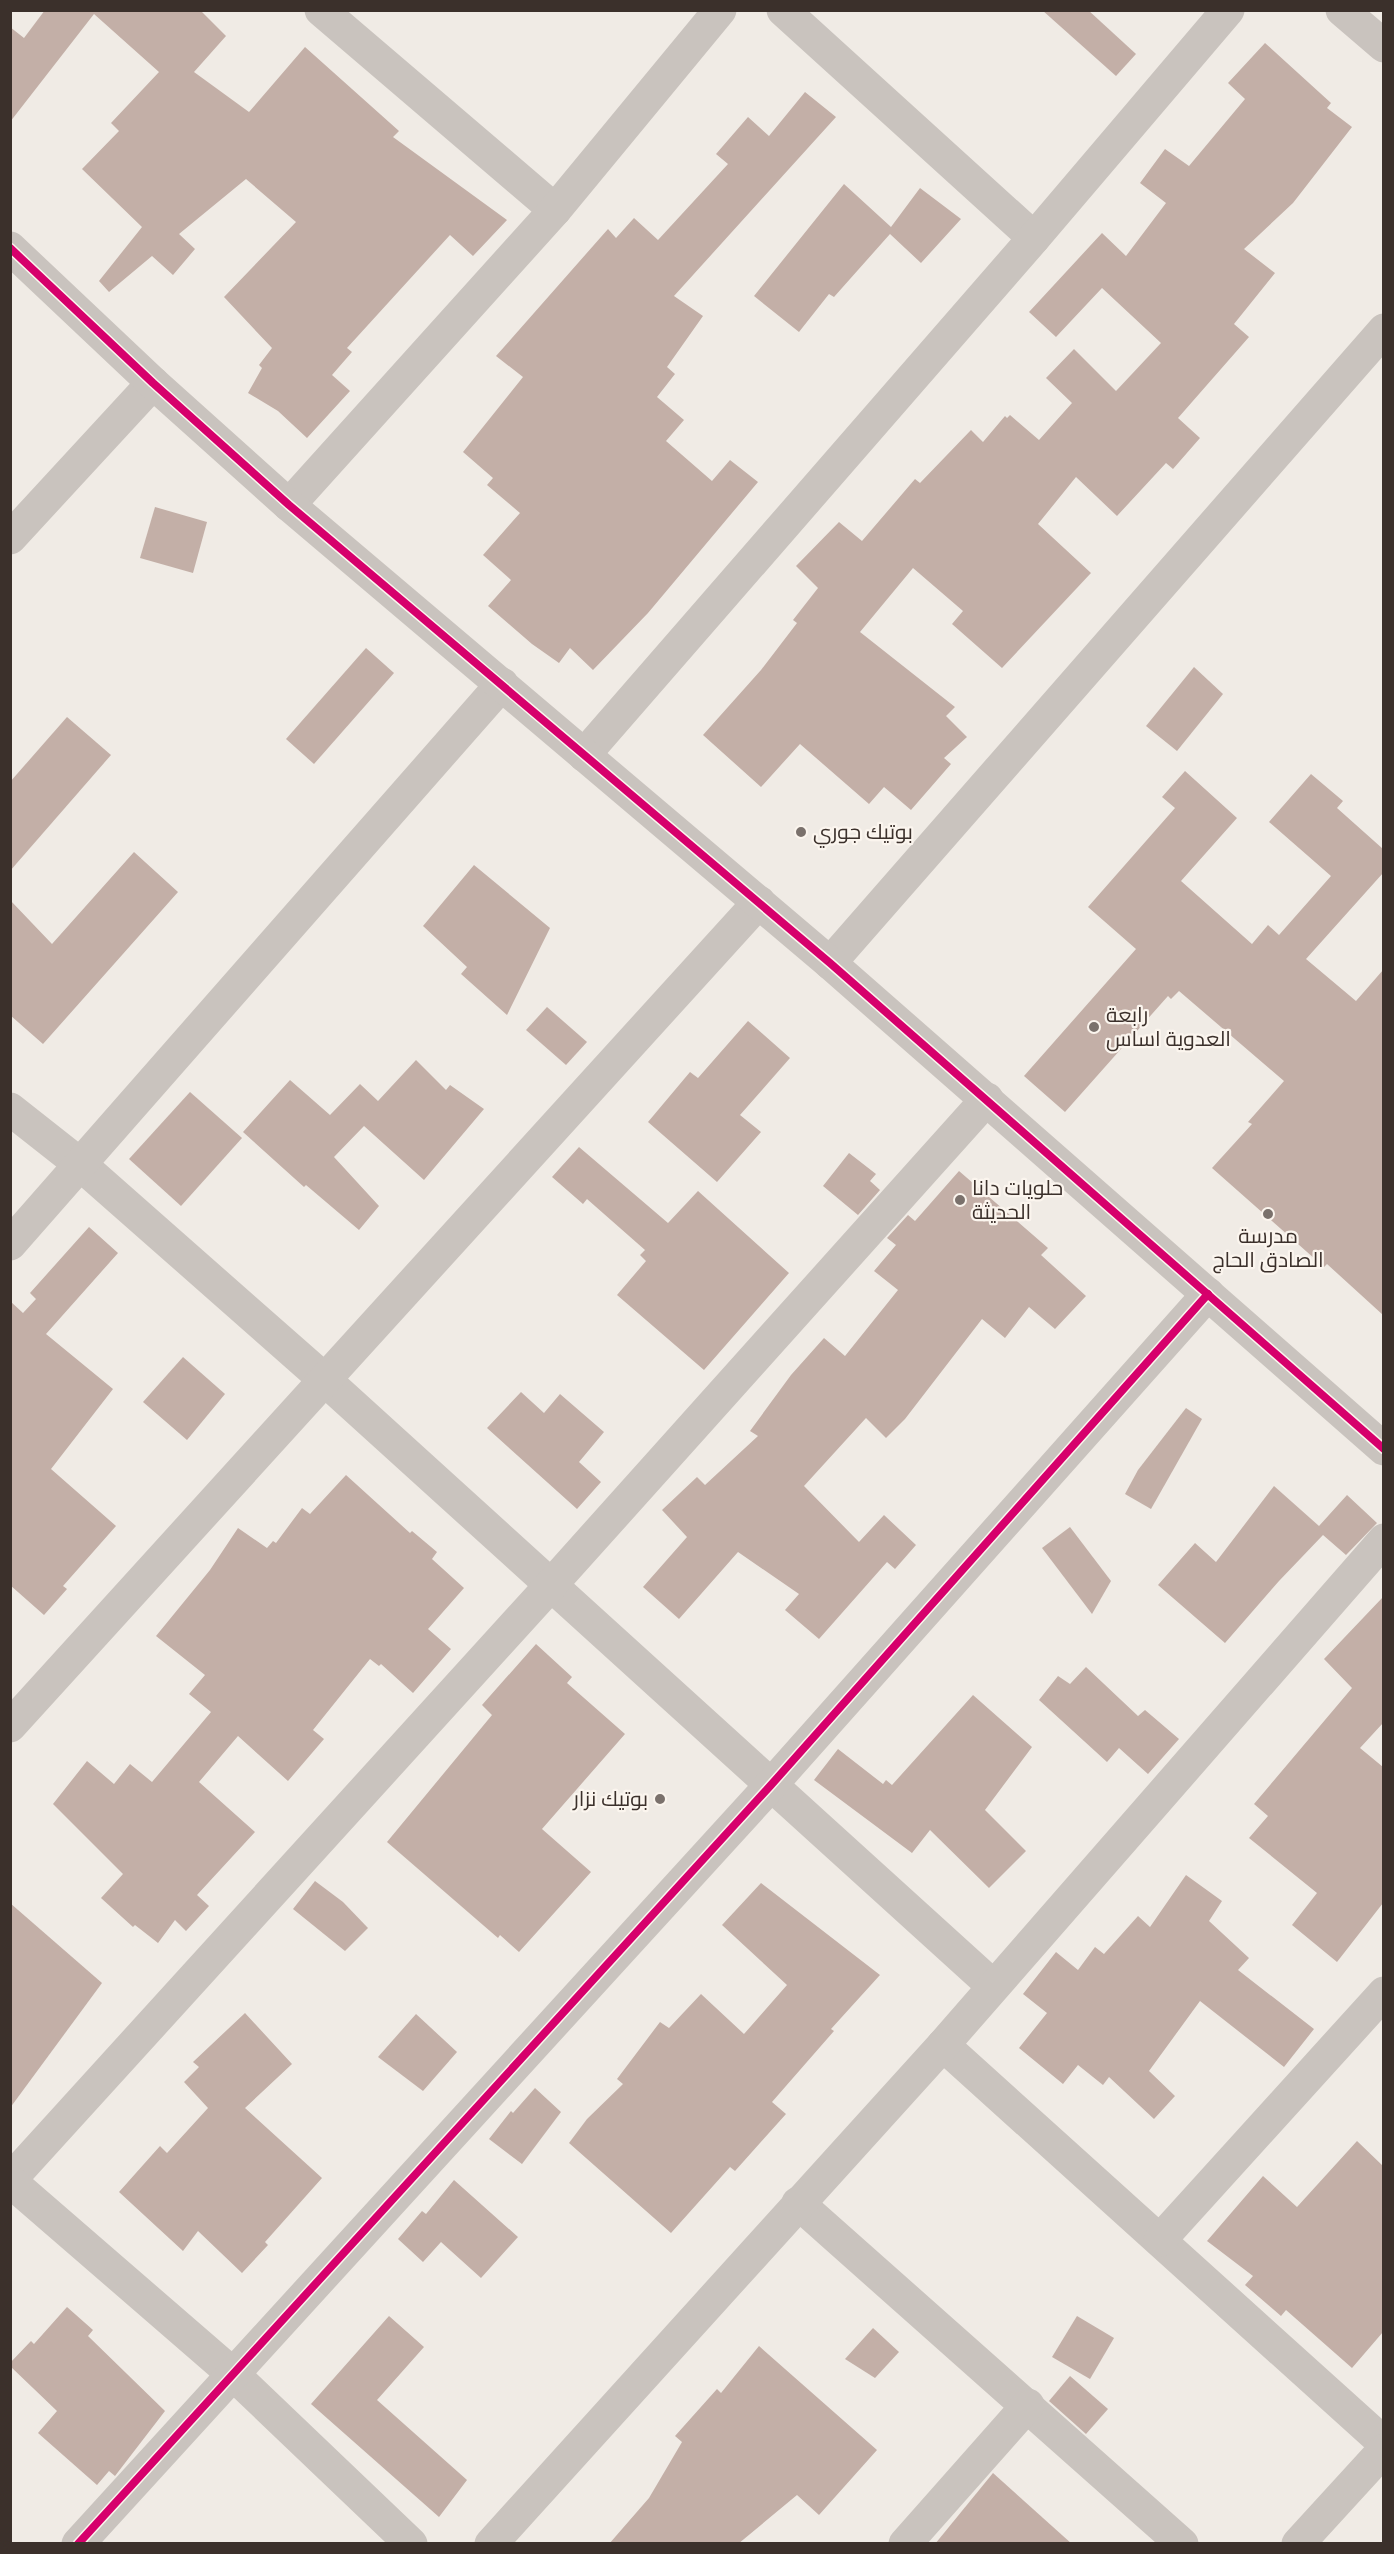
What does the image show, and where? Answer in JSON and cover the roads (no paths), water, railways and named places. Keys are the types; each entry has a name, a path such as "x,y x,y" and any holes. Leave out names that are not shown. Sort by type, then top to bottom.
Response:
{"street":[{"path":"321,10 555,210"},
{"path":"289,505 555,210 720,10"},
{"path":"783,10 1034,238"},
{"path":"584,755 1034,238 1228,10"},
{"path":"1342,10 1383,46"},
{"path":"10,248 289,505 830,963 1383,1449"},
{"path":"830,963 1383,330"},
{"path":"10,538 153,382"},
{"path":"10,1244 502,684"},
{"path":"10,1726 759,902"},
{"path":"411,2544 234,2375 10,2180 551,1585 987,1099"},
{"path":"10,1109 81,1165 326,1380 993,1986"},
{"path":"78,2544 771,1785 1208,1294"},
{"path":"491,2544 943,2045 1383,1540"},
{"path":"1160,2240 1383,1993"},
{"path":"943,2045 1383,2443"},
{"path":"798,2203 1182,2544"},
{"path":"905,2544 1028,2405"},
{"path":"1298,2544 1383,2450"}],"place":[{"name":"بوتيك جوري","path":"801,832"},
{"name":"رابعة العدوية اساس","path":"1094,1027"},
{"name":"حلويات دانا الحديثة","path":"960,1200"},
{"name":"مدرسة الصادق الحاج","path":"1268,1214"},
{"name":"بوتيك نزار","path":"660,1799"}]}
